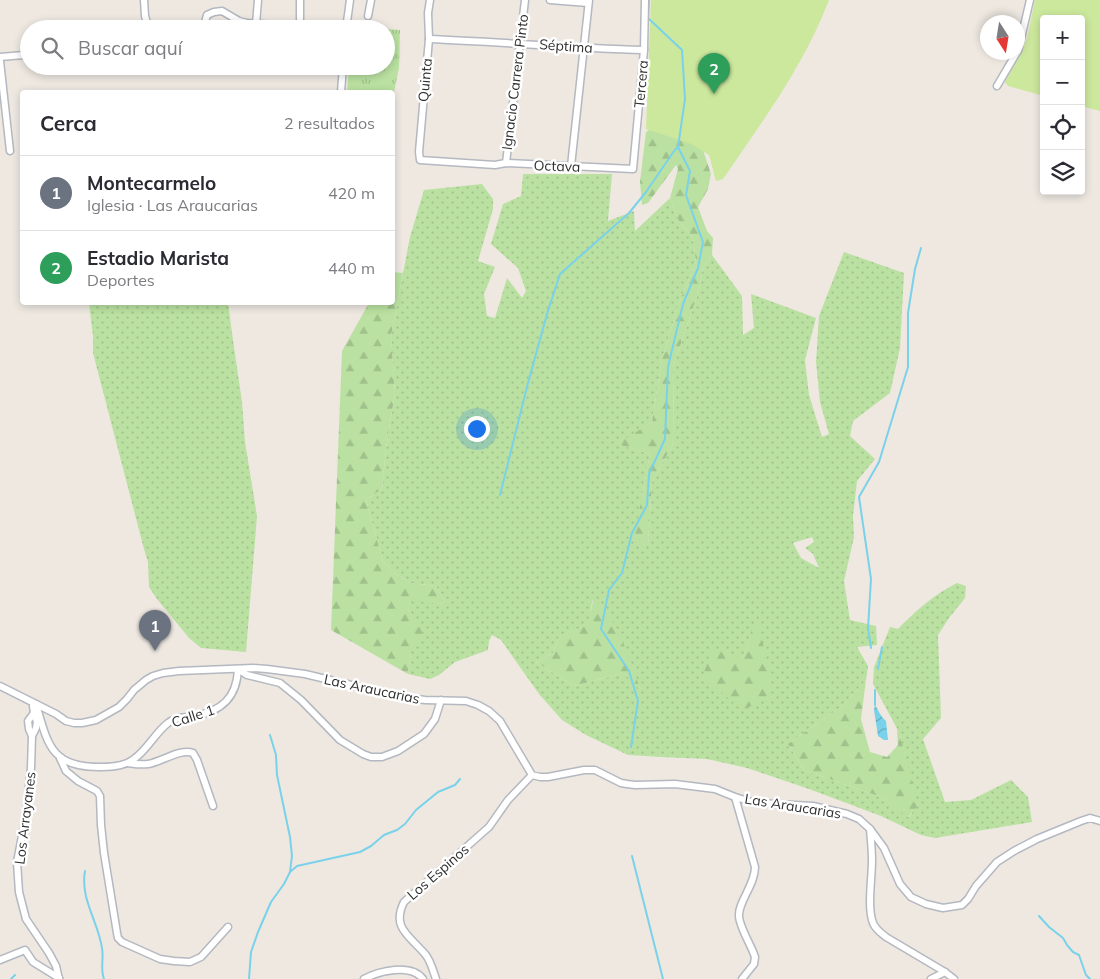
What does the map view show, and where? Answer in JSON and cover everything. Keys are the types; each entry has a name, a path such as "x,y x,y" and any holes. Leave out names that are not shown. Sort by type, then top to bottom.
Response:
{"street":[{"path":"144,0 146,20"},
{"path":"256,20 258,0"},
{"path":"300,0 300,20"},
{"path":"347,20 350,0"},
{"path":"368,16 370,0"},
{"name":"Quinta","path":"420,160 430,0"},
{"name":"Ignacio Carrera Pinto","path":"506,164 525,0"},
{"path":"550,0 588,2 571,166"},
{"name":"Tercera","path":"634,169 644,50 645,0"},
{"path":"1025,20 1030,0"},
{"path":"206,20 207,15 219,11 237,20"},
{"name":"Séptima","path":"429,39 644,50"},
{"path":"10,151 0,59 20,56"},
{"path":"997,86 1012,60"},
{"path":"341,90 342,75"},
{"name":"Octava","path":"420,160 495,165 634,169"},
{"path":"238,669 247,675 280,684 301,700 340,740 363,754 372,757 382,757 398,750 424,734 435,719 441,700"},
{"name":"Calle 1","path":"128,763 136,758 170,721 208,713 227,701 238,682 238,669"},
{"name":"Las Araucarias","path":"0,686 66,721 74,723 96,720 119,707 134,690 153,676 179,671 268,669 305,674 401,697 466,701 489,711 500,721 532,775 548,777 584,770 595,770 621,783 675,784 715,789 755,803 812,806 847,814 859,819 870,829 884,848 900,884 911,897 926,904 943,908 962,905 997,862 1014,851 1037,839 1081,821 1090,818 1100,820"},
{"path":"34,704 50,747 60,757 70,763 83,766 116,766 128,763 139,765 150,764 186,751 193,753 213,806"},
{"name":"Los Arrayanes","path":"34,704 34,714 37,722 32,736 26,815 17,862 18,892 26,919 49,953 56,966 59,978"},
{"path":"60,757 66,771 78,781 97,790 100,796 101,825 118,938 122,942 160,959 174,962 190,962 201,956 228,927"},
{"name":"Los Espinos","path":"436,979 426,955 404,932 400,925 400,910 404,902 489,827 508,800 532,775"},
{"path":"735,797 755,868 755,877 740,910 739,917 754,957 754,964 742,979"},
{"path":"870,829 872,860 870,895 873,924 886,937 954,979"},
{"path":"0,960 25,950 33,962 59,978"},
{"path":"364,979 374,974 396,970 419,973 423,979"},
{"path":"931,979 945,972"}],"green space":[{"path":"651,0 829,0 795,71 723,179 716,181 709,155 691,144 646,129"},
{"path":"1035,0 1100,0 1100,111 1085,107 1085,15 1040,15 1040,95 1008,86 1005,82 1017,60 1025,60 1025,44"},
{"path":"395,30 400,30 399,68 394,90 347,90 348,75 395,75"},
{"path":"668,118 703,150 711,174 708,189 698,207 707,231 713,238 712,255 703,267 699,290 673,367 674,442 652,482 648,545 633,546 650,454 617,444 652,422 662,359 679,303 696,262 693,238 679,221 670,198 678,169 676,165 648,203 642,205 640,182 646,132"},
{"path":"523,174 612,174 608,221 634,211 635,231 670,198 679,221 693,238 696,262 679,303 662,359 652,422 618,444 650,454 642,496 648,545 652,482 674,442 673,367 699,290 703,267 712,255 742,296 743,335 754,328 751,294 816,318 805,360 809,395 822,437 829,434 820,402 816,362 819,316 844,252 904,273 900,348 890,393 853,421 850,436 875,459 857,481 853,516 854,537 844,581 850,620 876,626 877,645 857,647 868,666 866,680 841,707 788,744 804,770 881,797 909,817 917,806 900,734 873,684 874,667 890,627 898,629 926,603 957,583 966,586 965,598 938,635 941,718 923,739 945,802 971,800 1011,780 1028,797 1032,822 935,838 921,835 881,816 747,768 707,759 628,755 586,735 562,720 539,694 501,640 492,635 488,650 455,662 439,675 430,679 408,674 411,652 408,611 410,600 446,604 436,586 411,583 395,573 383,562 366,500 382,489 386,448 395,393 391,336 410,237 424,190 482,184 493,199 493,209 478,261 495,267 484,294 487,316 495,318 507,278 522,298 526,291 518,268 491,244 503,204 521,196","holes":["812,537 814,542 805,548 813,554 819,568 801,558 793,543","592,600 641,690 624,673 574,686 536,662 553,653 559,637 590,624","756,618 742,710 743,658"]},
{"path":"395,272 403,273 391,336 395,393 386,448 382,489 366,500 383,562 395,573 411,583 436,586 446,604 410,601 408,611 425,628 411,652 408,674 331,630 342,351 368,305 395,305"},
{"path":"89,305 228,305 242,402 245,442 257,516 246,652 201,648 189,638 149,587 148,562 93,353"},
{"path":"593,600 607,612 621,637 641,691 624,673 574,686 536,662 553,653 559,637 589,624"},
{"path":"756,616 769,668 770,698 742,710 703,676 712,647 743,658"},
{"path":"866,680 861,719 870,752 887,757 898,745 897,728 918,806 908,817 881,797 804,770 788,744 841,707"}],"water":[{"path":"875,705 886,721 888,740 878,736"}],"waterway":[{"path":"631,747 638,701 629,671 601,629 609,590 622,573 632,533 647,505 649,474 665,439 668,367 683,304 698,268 703,242 686,195 690,171 678,147 685,99 682,50 648,18 649,0"},
{"path":"500,495 528,383 560,274 629,213 678,147"},
{"path":"871,648 868,628 871,579 859,497 879,462 908,367 908,313 915,269 921,248"},
{"path":"878,669 882,647"},
{"path":"875,690 875,705"},
{"path":"249,979 251,952 271,902 290,872 292,856 277,775 276,755 270,735"},
{"path":"290,872 297,866 360,852 371,846 384,835 397,830 405,824 416,810 438,792 455,785 460,779"},
{"path":"632,856 663,979"},
{"path":"85,871 85,891 100,938 104,979"},
{"path":"1039,916 1063,938 1073,952 1079,955 1086,975 1090,979"},
{"path":"11,979 15,975"}],"place":[{"name":"Estadio Marista","path":"714,94"},
{"name":"Montecarmelo","path":"155,651"}]}
